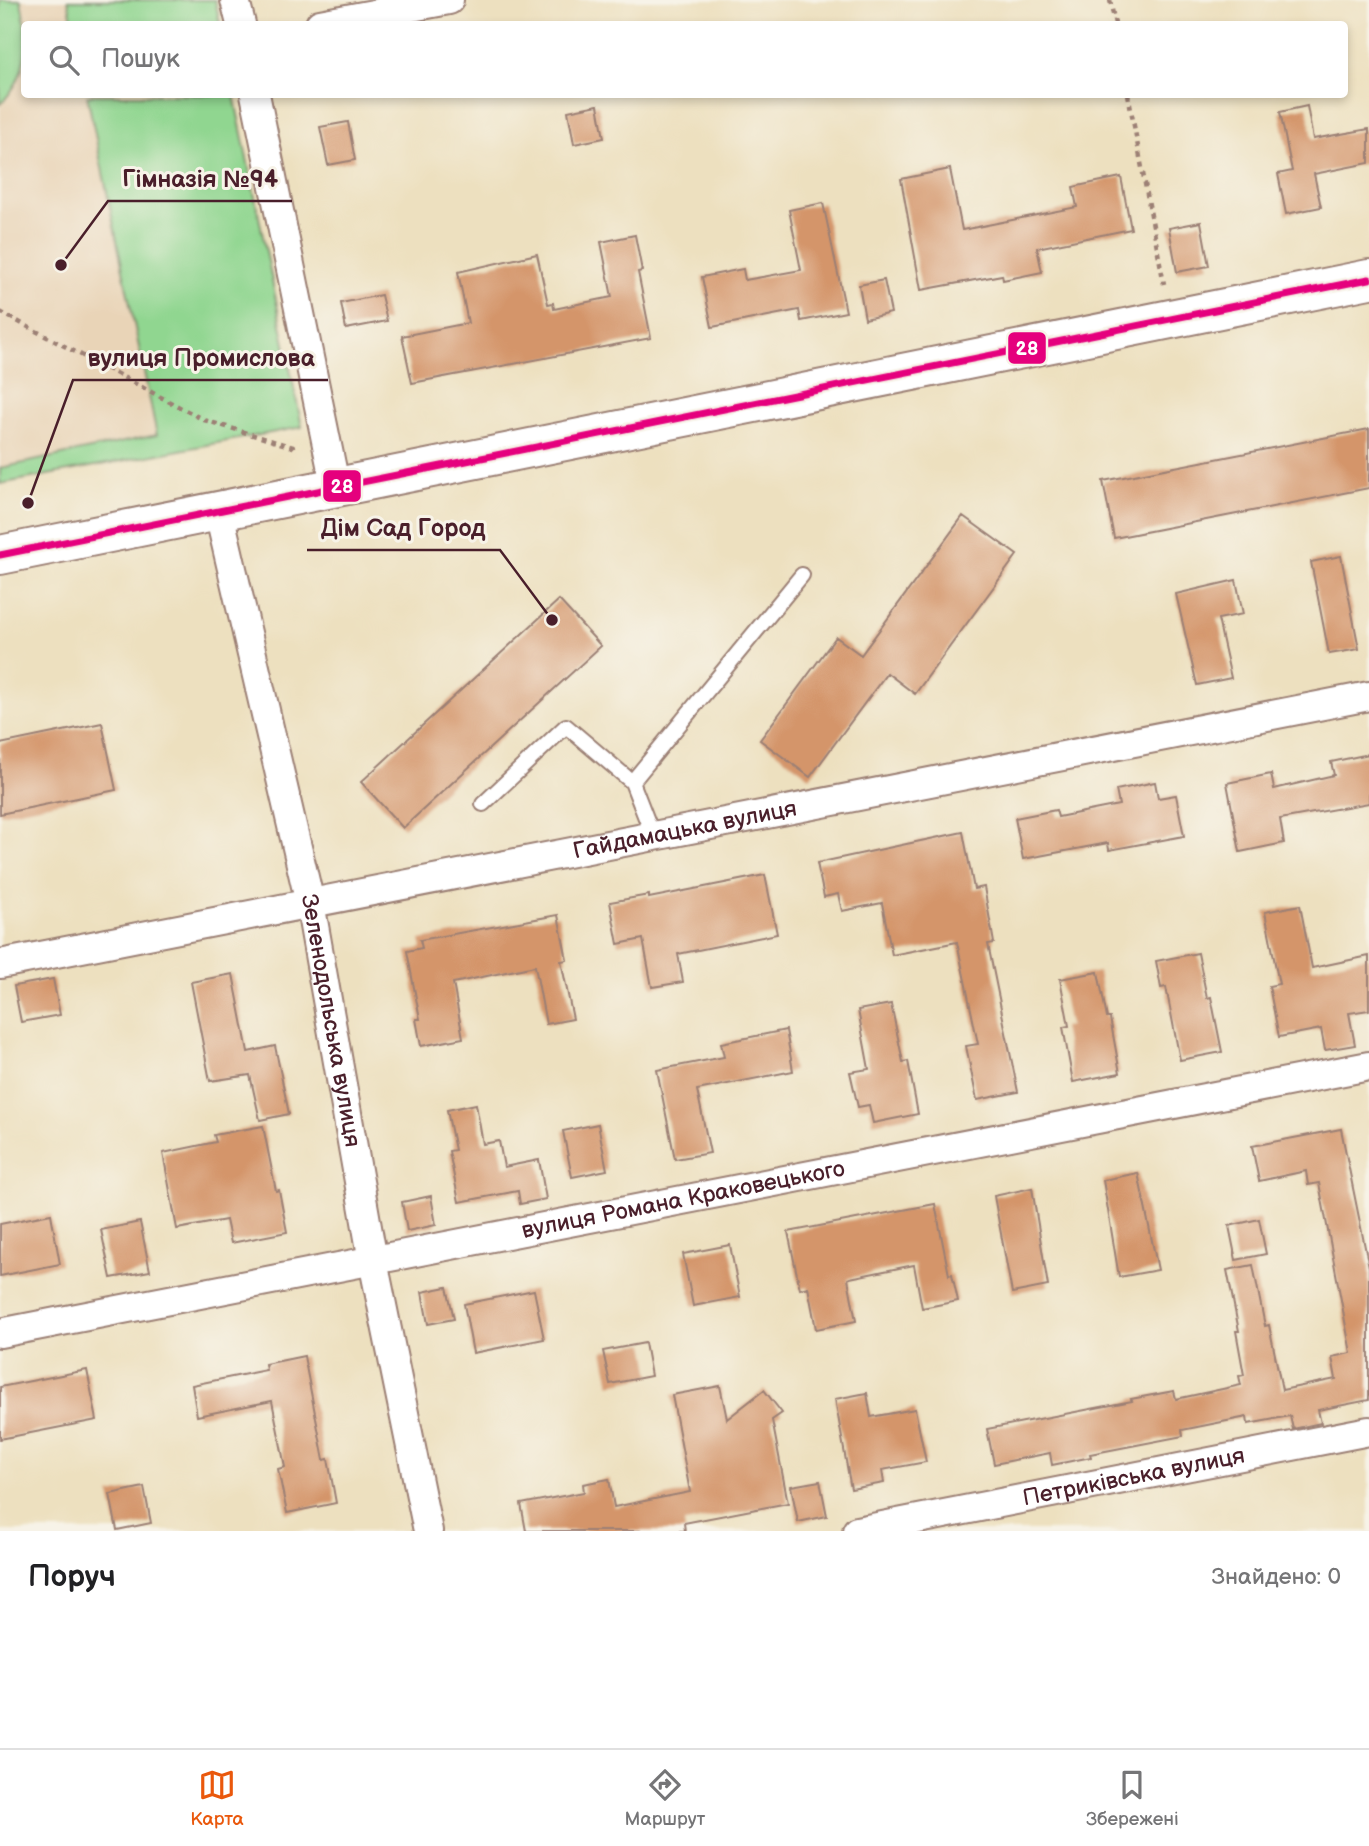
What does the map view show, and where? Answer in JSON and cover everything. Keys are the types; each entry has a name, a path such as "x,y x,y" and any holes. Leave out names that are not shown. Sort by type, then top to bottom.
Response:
{"street":[{"path":"236,0 240,21"},
{"path":"336,21 449,0"},
{"path":"256,98 336,489"},
{"path":"0,555 219,513 1369,279"},
{"name":"Зеленодольська вулиця","path":"219,513 310,903 373,1261 428,1531"},
{"name":"Гайдамацька вулиця","path":"0,964 1369,696"},
{"name":"вулиця Романа Краковецького","path":"0,1334 1369,1066"},
{"name":"Петриківська вулиця","path":"857,1531 1369,1432"}],"lane":[{"path":"632,782 802,575"},
{"path":"483,804 566,726 632,782 653,836"}],"path":[{"path":"1110,0 1114,21"},
{"path":"1129,98 1170,320"},
{"path":"0,312 204,420 293,447 336,489"}],"shaded area":[{"path":"0,0 68,0 72,21 21,21 21,98 88,98 157,436 0,468"}],"green space":[{"path":"0,0 21,0 24,21 21,21 21,71 10,93 0,104"},
{"path":"68,0 215,0 219,21 72,21"},
{"path":"88,98 235,98 302,427 0,484 0,468 157,435"}],"building":[{"path":"598,105 604,138 574,144 568,111"},
{"path":"1307,106 1313,139 1369,129 1369,163 1314,174 1321,207 1286,214 1278,174 1292,171 1280,112"},
{"path":"348,122 355,160 328,165 320,127"},
{"path":"950,169 962,230 1077,207 1073,187 1121,177 1131,229 1037,248 1042,272 1003,280 1002,275 921,290 901,179"},
{"path":"823,203 846,312 801,321 799,310 712,327 702,277 743,269 745,280 801,270 789,210"},
{"path":"1201,222 1209,266 1177,272 1169,228"},
{"path":"635,235 642,271 638,272 651,338 412,383 402,336 468,323 458,272 537,254 548,304 553,303 554,309 612,297 601,242"},
{"path":"884,280 891,313 865,319 859,285"},
{"path":"381,295 387,321 346,329 341,303"},
{"path":"1369,429 1369,488 1114,538 1103,481"},
{"path":"963,516 1017,555 915,694 887,673 810,777 760,740 836,637 861,655"},
{"path":"1341,556 1359,649 1329,654 1311,562"},
{"path":"1236,580 1243,614 1218,619 1231,678 1197,685 1176,594"},
{"path":"559,600 601,646 403,828 361,782"},
{"path":"102,723 116,790 0,814 0,744"},
{"path":"1369,754 1369,803 1280,819 1284,843 1240,852 1227,783 1271,774 1274,789 1334,775 1331,762"},
{"path":"1155,782 1158,798 1176,795 1184,836 1109,850 1108,843 1023,859 1015,818 1056,810 1058,817 1119,805 1116,790"},
{"path":"963,832 974,889 984,887 994,943 988,944 1018,1092 977,1100 966,1046 978,1044 957,942 892,955 882,903 842,911 838,894 824,897 817,863"},
{"path":"765,875 777,934 678,954 683,982 652,987 643,939 618,944 610,902 649,895 649,898"},
{"path":"1300,905 1312,968 1369,956 1369,1010 1349,1013 1355,1045 1325,1050 1321,1029 1279,1037 1269,986 1279,984 1265,912"},
{"path":"558,915 567,960 561,961 573,1019 546,1024 535,966 453,983 463,1038 421,1046 416,1019 420,1019 407,951 422,948 420,940"},
{"path":"1198,953 1207,998 1211,997 1222,1052 1180,1060 1166,987 1161,988 1156,961"},
{"path":"1098,972 1120,1073 1073,1082 1063,1027 1069,1026 1060,979"},
{"path":"233,974 248,1052 275,1046 289,1114 260,1120 250,1075 210,1081 191,982"},
{"path":"53,979 60,1015 21,1022 14,986"},
{"path":"891,1004 903,1062 908,1061 918,1114 873,1123 869,1105 858,1107 850,1072 869,1069 858,1010"},
{"path":"786,1030 793,1071 697,1090 710,1153 675,1159 657,1070 724,1057 721,1043"},
{"path":"476,1104 483,1144 499,1141 504,1167 539,1160 546,1199 520,1204 518,1191 459,1202 449,1151 455,1150 447,1110"},
{"path":"598,1124 607,1170 572,1177 563,1131"},
{"path":"263,1126 287,1232 231,1243 226,1220 177,1229 163,1153 216,1142 214,1135"},
{"path":"1341,1129 1369,1267 1369,1400 1318,1410 1321,1423 1293,1429 1290,1416 1248,1424 1247,1417 1182,1430 1183,1436 1090,1454 1091,1457 1052,1465 1050,1453 994,1464 987,1429 1174,1391 1176,1399 1241,1385 1239,1376 1244,1375 1236,1331 1239,1331 1227,1270 1253,1265 1282,1390 1336,1379 1332,1357 1351,1353 1319,1183 1308,1185 1306,1171 1259,1181 1252,1146"},
{"path":"1138,1173 1158,1270 1119,1277 1103,1180"},
{"path":"1032,1188 1048,1286 1012,1293 994,1196"},
{"path":"431,1196 436,1225 407,1231 402,1202"},
{"path":"935,1204 949,1275 952,1274 958,1301 922,1308 914,1265 848,1279 856,1321 816,1329 808,1287 800,1289 788,1232"},
{"path":"51,1214 60,1264 0,1276 0,1224"},
{"path":"1259,1219 1266,1254 1236,1260 1229,1226"},
{"path":"140,1222 150,1271 111,1278 101,1230"},
{"path":"730,1245 740,1297 693,1306 683,1254"},
{"path":"447,1287 454,1319 428,1324 422,1292"},
{"path":"534,1290 544,1339 473,1353 464,1304"},
{"path":"645,1343 651,1376 610,1384 603,1351"},
{"path":"304,1356 324,1460 328,1459 336,1503 287,1513 278,1469 285,1467 272,1401 197,1416 192,1385 266,1370 265,1364"},
{"path":"87,1370 97,1420 0,1439 0,1387"},
{"path":"720,1386 727,1419 764,1390 782,1413 772,1420 788,1503 684,1523 685,1531 526,1531 521,1504 584,1492 583,1484 609,1479 614,1507 690,1492 672,1395"},
{"path":"867,1393 871,1417 915,1409 926,1462 882,1470 884,1483 851,1489 835,1399"},
{"path":"820,1481 827,1516 798,1522 791,1486"},
{"path":"144,1487 151,1523 117,1530 110,1494"}],"transit line":[{"name":"28","path":"0,555 1369,279"}],"place":[{"name":"Гімназія №94","path":"61,265"},
{"name":"вулиця Промислова","path":"28,503"},
{"name":"Дім Сад Город","path":"552,620"}]}
